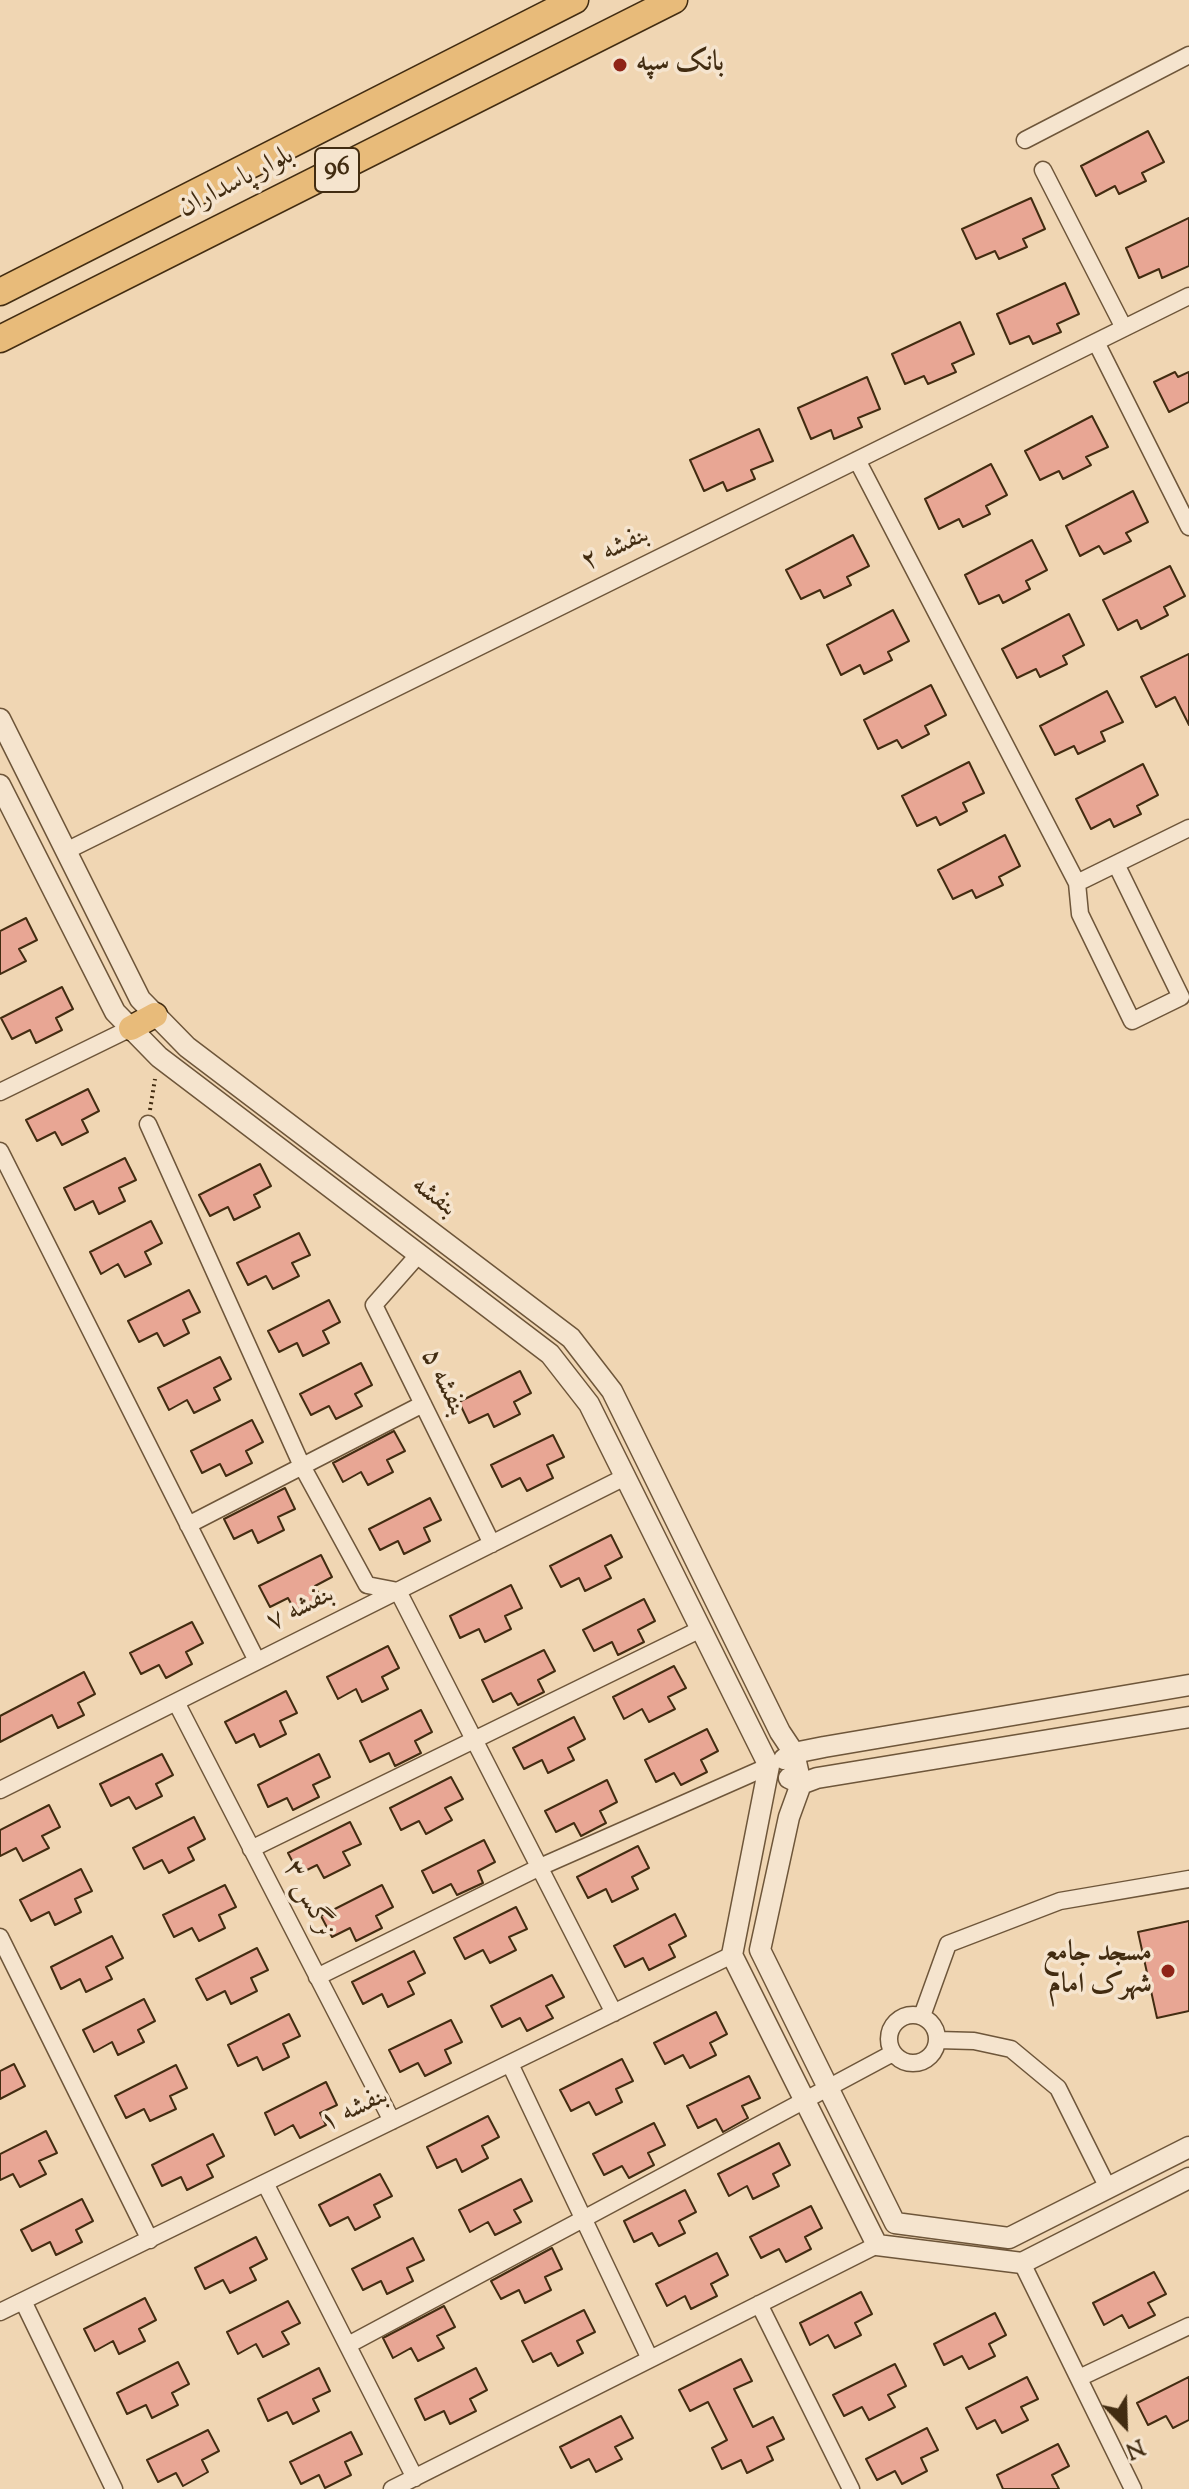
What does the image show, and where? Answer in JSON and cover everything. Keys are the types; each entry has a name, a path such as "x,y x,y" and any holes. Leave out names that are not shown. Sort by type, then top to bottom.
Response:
{"highway":[{"name":"بلوار پاسداران","path":"0,292 575,0"},
{"name":"بلوار پاسداران","path":"0,339 674,0"}],"main road":[{"path":"131,1028 155,1015"}],"street":[{"path":"1025,140 1189,55"},
{"path":"1043,170 1124,328"},
{"name":"بنفشه ۲","path":"66,851 1189,296"},
{"path":"1096,342 1189,527"},
{"path":"857,460 1077,883 1080,914 1132,1021 1181,997 1116,864"},
{"name":"بنفشه","path":"0,719 140,999 187,1047 571,1338 612,1391 780,1732 794,1753 801,1784"},
{"name":"بنفشه","path":"0,785 115,1012 159,1057 550,1354 589,1404 769,1766"},
{"path":"1077,883 1189,828"},
{"path":"0,1092 131,1028"},
{"path":"148,1124 302,1466 367,1585 398,1591 614,2013"},
{"path":"0,1151 257,1661"},
{"name":"بنفشه ۵","path":"419,1254 374,1305 492,1544"},
{"path":"188,1525 423,1404"},
{"name":"بنفشه ۷","path":"0,1790 625,1477"},
{"path":"251,1849 701,1629"},
{"path":"317,1977 540,1867 794,1753 1189,1685"},
{"name":"نرگس ۳","path":"176,1702 392,2121"},
{"path":"1015,1715 1020,1745"},
{"path":"895,2223 760,1950 789,1817 801,1784 817,1778 1189,1717"},
{"path":"769,1766 801,1784"},
{"path":"769,1766 732,1955 877,2245"},
{"path":"922,2016 948,1944 1060,1901 1189,1879"},
{"path":"0,1937 150,2240"},
{"path":"732,1955 760,1950"},
{"name":"بنفشه ۱","path":"0,2312 732,1955"},
{"path":"906,2016 922,2016 934,2026 938,2040 932,2055 920,2063 905,2062 893,2053 889,2039 894,2024 906,2016"},
{"path":"938,2040 974,2041 1011,2049 1058,2088 1108,2188"},
{"path":"348,2345 893,2053"},
{"path":"510,2064 650,2359"},
{"path":"895,2223 1009,2238 1108,2188 1186,2154"},
{"path":"877,2245 1022,2263 1189,2178"},
{"path":"265,2183 415,2478"},
{"path":"392,2489 877,2245 895,2223"},
{"path":"1009,2238 1133,2489"},
{"path":"23,2301 114,2489"},
{"path":"759,2304 851,2489"},
{"path":"1079,2378 1189,2326"}],"path":[{"path":"148,1124 159,1057"}],"building":[{"path":"1148,131 1164,162 1142,173 1146,181 1119,194 1115,186 1096,196 1081,166"},
{"path":"1031,198 1045,229 1023,239 1027,247 999,259 995,251 976,259 962,229"},
{"path":"1189,218 1189,266 1162,278 1159,269 1139,278 1126,248"},
{"path":"1065,283 1079,314 1057,324 1061,332 1033,344 1029,336 1010,344 997,314"},
{"path":"960,322 974,354 952,364 956,372 928,384 924,376 905,384 892,354"},
{"path":"1175,372 1178,377 1189,372 1189,402 1169,412 1154,382"},
{"path":"867,377 880,409 858,418 862,427 834,439 831,430 811,439 798,408"},
{"path":"1092,416 1108,447 1086,457 1091,465 1063,479 1059,471 1040,480 1025,451"},
{"path":"759,429 773,461 751,470 755,479 727,491 723,482 704,491 690,460"},
{"path":"991,464 1007,495 986,506 990,514 963,527 959,519 939,529 925,499"},
{"path":"1133,491 1148,522 1126,533 1131,541 1104,554 1099,546 1080,556 1066,526"},
{"path":"853,535 869,566 847,577 851,585 824,598 820,590 801,599 786,570"},
{"path":"1032,540 1047,570 1026,581 1030,589 1003,603 999,595 979,604 965,575"},
{"path":"1170,566 1185,596 1164,607 1168,615 1141,629 1137,620 1118,630 1103,600"},
{"path":"893,610 909,641 888,652 892,660 864,674 860,665 841,675 827,645"},
{"path":"1069,614 1084,645 1063,656 1067,664 1040,677 1036,669 1017,678 1002,649"},
{"path":"1189,654 1189,725 1175,697 1156,707 1141,677"},
{"path":"931,685 946,715 925,726 929,734 902,748 897,740 878,749 864,720"},
{"path":"1107,691 1123,722 1101,732 1105,741 1078,754 1074,746 1055,755 1040,726"},
{"path":"969,762 984,793 963,803 967,811 940,825 936,817 917,826 902,796"},
{"path":"1143,764 1158,795 1137,806 1141,814 1114,827 1110,819 1091,829 1076,799"},
{"path":"1005,835 1020,866 999,877 1003,885 976,898 972,890 953,899 938,870"},
{"path":"26,918 37,940 19,949 26,961 0,974 0,931"},
{"path":"62,987 73,1009 56,1018 62,1030 36,1043 30,1030 12,1039 1,1018"},
{"path":"88,1089 99,1111 82,1120 88,1132 62,1145 55,1132 37,1141 26,1120"},
{"path":"125,1158 136,1180 119,1188 125,1201 99,1214 93,1201 75,1210 64,1188"},
{"path":"260,1164 271,1186 254,1195 260,1207 234,1220 228,1207 210,1216 199,1195"},
{"path":"151,1221 162,1243 145,1252 151,1264 125,1277 118,1264 101,1274 90,1252"},
{"path":"299,1233 310,1255 292,1263 299,1276 273,1289 266,1276 248,1285 237,1263"},
{"path":"189,1290 200,1312 183,1320 189,1333 164,1346 157,1333 139,1342 128,1321"},
{"path":"329,1300 340,1322 323,1331 329,1343 303,1356 297,1343 279,1352 268,1331"},
{"path":"220,1357 231,1379 214,1388 220,1400 194,1413 187,1400 169,1410 158,1388"},
{"path":"361,1363 372,1385 355,1394 362,1406 336,1419 329,1406 311,1415 300,1394"},
{"path":"520,1371 531,1393 514,1402 520,1414 494,1427 488,1414 469,1423 459,1402"},
{"path":"252,1420 263,1442 246,1451 252,1463 226,1476 220,1464 202,1473 191,1451"},
{"path":"394,1431 405,1451 387,1460 393,1472 368,1485 361,1472 343,1482 333,1463"},
{"path":"553,1435 564,1457 547,1465 553,1478 527,1491 520,1478 502,1487 491,1465"},
{"path":"285,1488 295,1509 278,1517 284,1530 258,1543 252,1530 234,1539 224,1519"},
{"path":"430,1498 441,1520 424,1528 430,1541 404,1554 398,1541 380,1550 369,1529"},
{"path":"611,1535 622,1557 605,1566 611,1578 585,1591 579,1578 561,1587 550,1566"},
{"path":"321,1555 332,1577 315,1586 321,1598 295,1611 288,1598 270,1607 259,1586"},
{"path":"511,1585 522,1608 505,1616 511,1629 485,1642 479,1629 460,1638 450,1616"},
{"path":"644,1599 655,1621 638,1630 644,1642 618,1655 612,1642 594,1651 583,1630"},
{"path":"192,1622 203,1643 186,1652 192,1664 166,1678 159,1665 141,1674 130,1653"},
{"path":"388,1646 399,1668 382,1677 388,1689 362,1702 356,1689 338,1699 327,1677"},
{"path":"544,1650 555,1671 538,1680 544,1692 518,1705 511,1693 493,1702 482,1680"},
{"path":"674,1666 686,1688 668,1697 675,1709 649,1722 642,1709 624,1719 613,1697"},
{"path":"84,1672 95,1694 78,1703 84,1715 58,1728 52,1715 0,1742 0,1716"},
{"path":"286,1691 297,1713 280,1721 286,1734 260,1747 254,1734 236,1743 225,1722"},
{"path":"421,1710 432,1732 415,1741 421,1753 395,1766 389,1753 370,1762 360,1741"},
{"path":"574,1717 585,1739 568,1748 574,1760 548,1773 542,1760 524,1769 513,1748"},
{"path":"707,1729 718,1751 701,1760 707,1772 681,1785 674,1773 656,1782 645,1760"},
{"path":"162,1754 173,1775 156,1784 162,1796 136,1809 129,1797 111,1806 100,1784"},
{"path":"319,1754 330,1777 313,1785 319,1797 293,1810 287,1798 268,1807 258,1785"},
{"path":"451,1777 463,1799 445,1808 452,1820 426,1834 419,1821 401,1830 390,1808"},
{"path":"607,1780 617,1802 600,1811 606,1823 581,1836 574,1823 556,1832 545,1811"},
{"path":"49,1805 60,1827 42,1836 49,1848 23,1861 16,1848 0,1856 0,1830"},
{"path":"194,1817 205,1839 188,1848 194,1860 169,1873 162,1860 144,1869 133,1848"},
{"path":"350,1822 361,1844 343,1852 350,1865 324,1878 317,1865 299,1874 288,1853"},
{"path":"484,1840 495,1862 478,1871 483,1883 457,1895 451,1884 433,1893 422,1871"},
{"path":"638,1846 649,1868 632,1877 638,1889 612,1902 606,1889 588,1898 577,1877"},
{"path":"81,1869 92,1891 75,1899 81,1912 55,1925 49,1912 31,1921 20,1900"},
{"path":"225,1885 236,1907 219,1915 225,1928 199,1941 192,1928 174,1937 163,1915"},
{"path":"382,1885 393,1907 376,1916 382,1928 356,1941 350,1928 332,1937 321,1916"},
{"path":"516,1907 527,1929 509,1937 516,1950 490,1963 483,1950 465,1959 454,1938"},
{"path":"675,1914 686,1936 669,1945 675,1957 649,1970 643,1958 625,1967 614,1946"},
{"name":"مسجد جامع شهرک امام","path":"1189,1921 1189,2011 1157,2018 1138,1932"},
{"path":"112,1936 123,1958 106,1967 112,1979 86,1992 80,1979 61,1989 51,1967"},
{"path":"257,1948 268,1970 251,1978 257,1991 231,2004 225,1991 207,2000 196,1979"},
{"path":"414,1951 425,1973 408,1982 414,1994 388,2007 382,1994 363,2004 352,1982"},
{"path":"552,1975 564,1997 546,2006 553,2018 527,2031 520,2018 502,2027 491,2006"},
{"path":"144,1999 155,2021 138,2030 144,2042 118,2055 112,2042 94,2052 83,2030"},
{"path":"716,2012 727,2034 710,2043 716,2055 690,2068 683,2055 665,2064 654,2043"},
{"path":"289,2014 300,2036 283,2044 289,2057 263,2070 257,2057 238,2066 228,2045"},
{"path":"451,2020 462,2042 445,2050 451,2063 425,2076 418,2063 400,2072 389,2050"},
{"path":"622,2059 633,2081 616,2089 622,2102 596,2115 589,2102 571,2111 560,2090"},
{"path":"14,2064 25,2086 0,2099 0,2071"},
{"path":"176,2065 187,2088 170,2096 176,2109 150,2121 144,2109 126,2118 115,2096"},
{"path":"749,2076 760,2098 742,2106 748,2118 723,2132 716,2119 698,2128 687,2106"},
{"path":"326,2082 337,2105 320,2113 326,2125 300,2138 293,2125 275,2135 265,2113"},
{"path":"488,2116 499,2137 482,2146 488,2158 462,2172 456,2159 437,2168 427,2147"},
{"path":"654,2123 665,2145 648,2153 654,2165 629,2178 622,2166 604,2175 593,2154"},
{"path":"46,2131 57,2153 39,2161 46,2174 20,2187 13,2174 0,2180 0,2154"},
{"path":"213,2134 224,2156 207,2165 213,2177 187,2190 181,2177 162,2186 152,2165"},
{"path":"779,2143 790,2165 773,2174 779,2186 753,2199 747,2186 729,2196 718,2174"},
{"path":"380,2174 392,2196 374,2205 380,2217 355,2230 348,2217 330,2226 319,2205"},
{"path":"521,2179 532,2201 514,2210 521,2222 495,2235 488,2222 470,2232 459,2210"},
{"path":"685,2190 696,2212 679,2221 685,2233 659,2246 652,2233 634,2242 624,2221"},
{"path":"82,2199 93,2221 76,2230 82,2242 56,2255 50,2242 32,2251 21,2230"},
{"path":"811,2206 822,2228 805,2237 811,2249 786,2262 779,2249 761,2258 750,2237"},
{"path":"256,2237 267,2259 250,2268 256,2280 230,2293 223,2280 205,2289 195,2268"},
{"path":"413,2238 424,2260 407,2268 413,2281 387,2294 381,2281 363,2290 352,2269"},
{"path":"552,2248 562,2269 545,2277 551,2290 525,2303 519,2290 501,2299 491,2281"},
{"path":"717,2253 728,2275 711,2284 717,2296 691,2309 685,2296 667,2306 656,2284"},
{"path":"1154,2272 1166,2294 1148,2303 1155,2315 1129,2328 1122,2315 1104,2325 1093,2303"},
{"path":"861,2292 872,2314 855,2323 861,2335 835,2348 828,2335 810,2345 800,2323"},
{"path":"145,2298 156,2320 139,2329 145,2341 119,2354 113,2341 95,2351 84,2329"},
{"path":"288,2301 300,2323 282,2332 289,2344 263,2357 256,2344 238,2354 227,2332"},
{"path":"444,2306 455,2327 437,2336 444,2348 418,2361 411,2348 393,2358 383,2338"},
{"path":"584,2310 595,2332 577,2341 583,2353 558,2366 551,2353 533,2362 522,2341"},
{"path":"995,2313 1006,2335 989,2344 995,2356 969,2369 962,2356 944,2365 934,2344"},
{"path":"741,2359 752,2381 734,2389 753,2427 773,2417 784,2439 767,2447 773,2460 747,2473 741,2460 722,2469 712,2448 727,2440 708,2402 690,2411 679,2390"},
{"path":"178,2362 189,2384 172,2393 178,2405 152,2418 146,2405 127,2414 117,2393"},
{"path":"895,2364 906,2386 888,2395 895,2407 869,2420 862,2407 844,2416 833,2395"},
{"path":"319,2368 330,2391 313,2399 319,2411 293,2424 287,2412 268,2421 258,2399"},
{"path":"476,2368 487,2390 470,2399 476,2411 450,2424 444,2411 425,2420 415,2399"},
{"path":"1027,2377 1038,2399 1021,2407 1028,2420 1002,2433 995,2420 977,2429 966,2408"},
{"path":"1189,2377 1189,2420 1173,2428 1166,2416 1148,2425 1137,2403"},
{"path":"621,2416 633,2438 615,2447 622,2459 596,2472 589,2459 571,2468 560,2447"},
{"path":"927,2428 938,2450 921,2458 927,2471 902,2484 895,2471 877,2480 866,2459"},
{"path":"208,2430 219,2451 202,2460 208,2472 183,2486 176,2473 158,2482 147,2460"},
{"path":"351,2432 362,2454 345,2462 351,2475 325,2488 319,2475 301,2484 290,2462"},
{"path":"1058,2444 1069,2466 1052,2475 1059,2489 1003,2489 997,2475"}],"place":[{"name":"بانک سپه","path":"620,65"},
{"name":"مسجد جامع شهرک امام","path":"1168,1971"}]}
